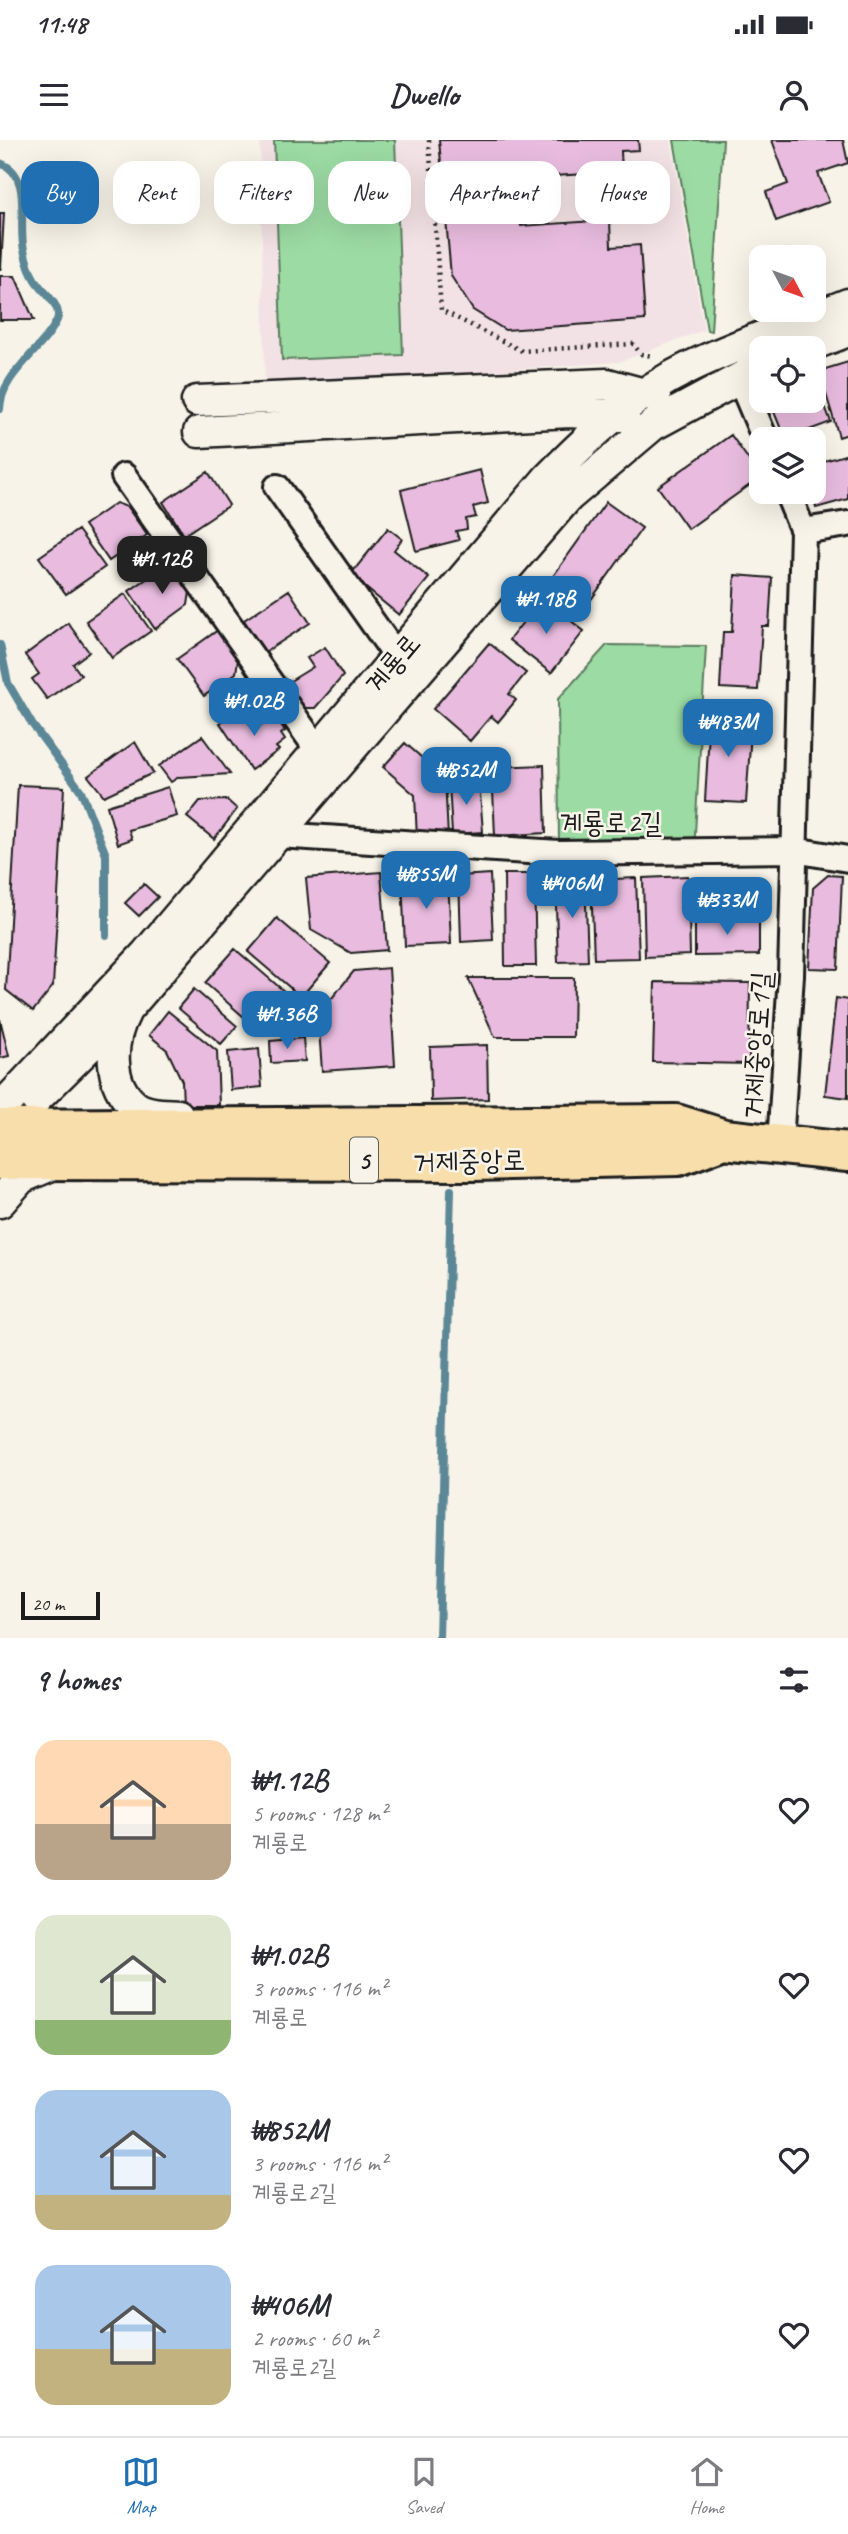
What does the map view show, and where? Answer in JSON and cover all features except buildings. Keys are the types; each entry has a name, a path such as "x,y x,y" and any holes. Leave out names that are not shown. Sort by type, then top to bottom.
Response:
{"main road":[{"name":"거제중앙로","path":"2,1134 200,1126 676,1124 724,1139 848,1152"},
{"name":"거제중앙로","path":"2,1134 64,1159 474,1161 678,1156 724,1139"}],"street":[{"name":"계룡로","path":"2,1134 128,1008 263,834 318,750 570,456 617,414 644,394 687,369 848,304"},
{"path":"826,340 848,331"},
{"path":"197,401 607,384 651,380 687,369"},
{"name":"계룡로","path":"2,1134 146,954 263,834 568,497 591,474 653,425 686,404 749,372"},
{"path":"607,384 686,404"},
{"path":"558,413 568,419 573,432 575,444 570,456"},
{"path":"198,432 558,413 617,414 653,425"},
{"path":"124,475 318,750"},
{"path":"277,487 397,657"},
{"name":"거제중앙로1길","path":"780,1144 791,975 803,531 792,504"},
{"path":"803,531 848,524"},
{"name":"계룡로2길","path":"263,834 559,853 794,850 848,859"},
{"path":"0,1087 146,954"},
{"path":"128,1008 115,1037 113,1059 118,1083 135,1106 147,1112 186,1116 200,1126"},
{"path":"0,1202 22,1178 64,1159"}],"path":[{"path":"429,140 441,310 522,351 633,344 641,354 655,356"}],"shaded area":[{"path":"260,140 671,140 704,330 619,362 265,387 262,224 314,224 314,161 260,161"}],"green space":[{"path":"274,140 395,140 396,161 328,161 328,224 398,224 403,355 282,360 277,224 314,224 314,161 275,161"},
{"path":"674,140 723,140 711,331 707,330"},
{"path":"607,645 706,646 694,851 559,853 558,699"}],"waterway":[{"path":"0,163 11,169 21,188 22,239 27,261 35,280 55,304 58,315 51,331 7,384 0,409"},
{"path":"0,645 8,683 32,724 81,791 106,855 106,935"},
{"path":"439,1638 451,1190"}]}
